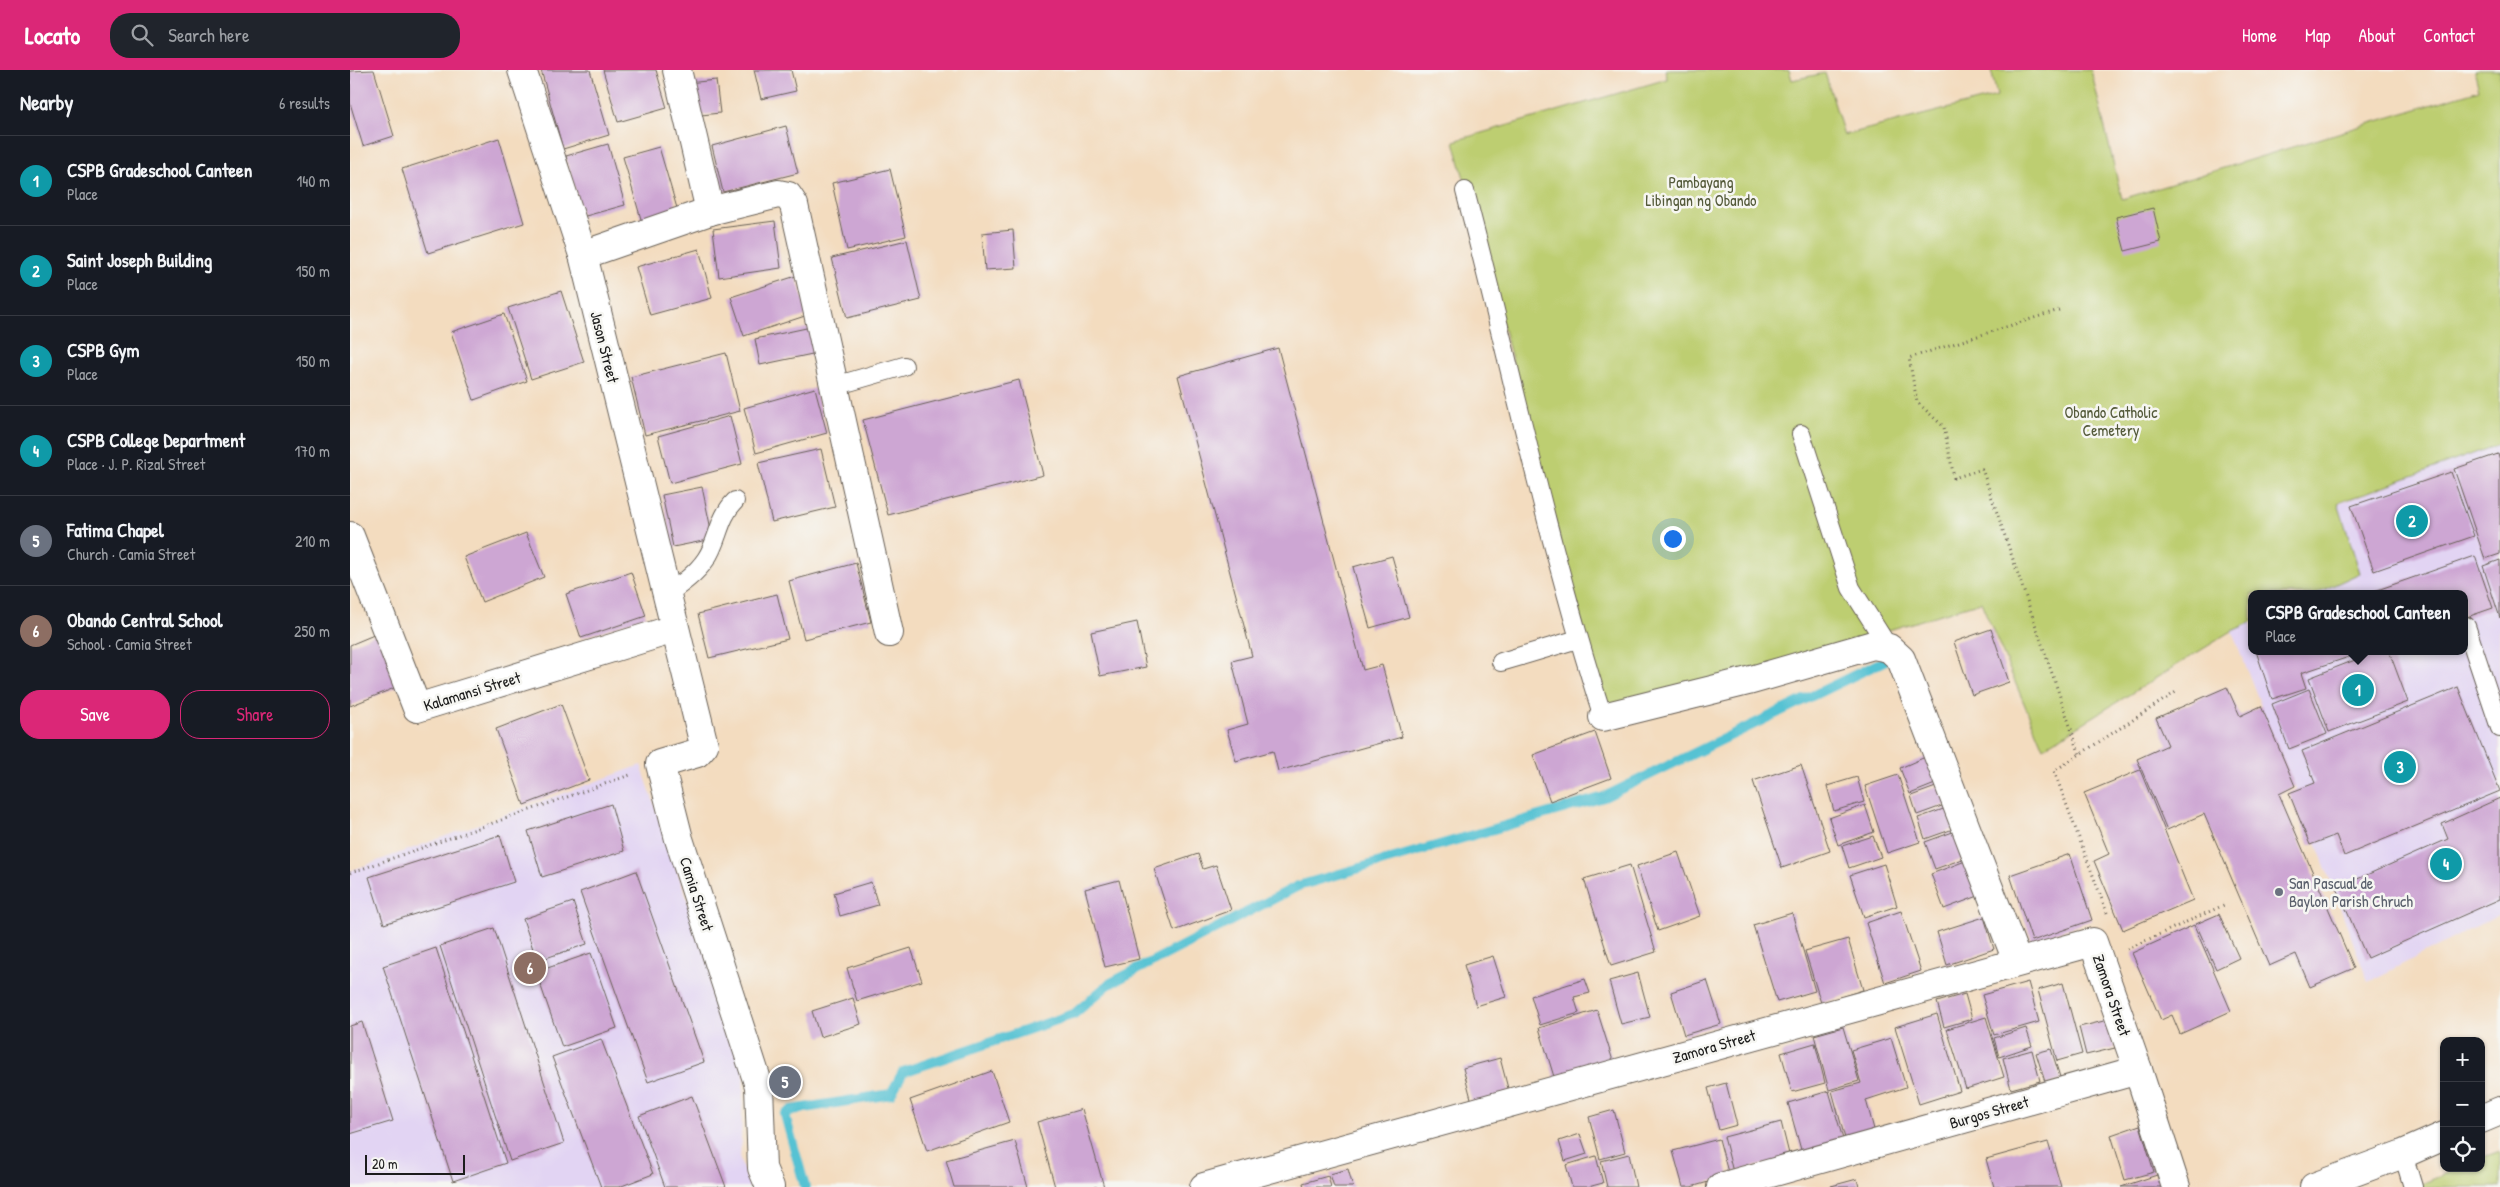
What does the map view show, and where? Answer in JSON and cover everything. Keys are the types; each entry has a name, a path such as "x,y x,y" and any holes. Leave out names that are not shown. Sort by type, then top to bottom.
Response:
{"street":[{"name":"Jason Street","path":"522,70 583,255 674,629"},
{"path":"677,70 710,211"},
{"path":"583,255 710,211 778,194 788,196 794,205 889,633"},
{"name":"Kalamansi Street","path":"350,536 417,708 674,629"},
{"path":"660,764 697,753 704,745 674,629"},
{"path":"1603,717 1748,681 1873,645 1890,648 1901,659 2017,962"},
{"name":"Camia Street","path":"660,764 679,839 759,1086 762,1168 770,1187"},
{"name":"Zamora Street","path":"1204,1187 2093,942 2141,1069"},
{"path":"2141,1069 2176,1187"},
{"name":"Burgos Street","path":"1721,1187 2141,1069"},
{"path":"2485,1118 2500,1111"},
{"path":"2314,1187 2403,1154 2440,1138"}],"lane":[{"path":"1465,190 1578,640 1603,717"},
{"path":"835,386 904,366"},
{"path":"1801,434 1851,588 1890,648"},
{"path":"666,595 696,572 707,558 726,510 735,501"},
{"path":"2468,632 2500,728"},
{"path":"1501,662 1578,640"},
{"path":"2403,1154 2413,1187"}],"path":[{"path":"2059,310 1909,358 1916,402 1944,427 1954,478 1982,469 2080,755"},
{"path":"2108,916 2054,771 2176,692"},
{"path":"350,873 660,764"},
{"path":"2124,950 2224,905"}],"shaded area":[{"path":"2499,444 2500,914 2368,982 2295,786 2232,631 2248,624 2248,655 2468,655 2468,590 2324,590 2360,573 2338,504"},
{"path":"641,765 744,1065 740,1160 750,1187 350,1187 350,871"}],"green space":[{"name":"Obando Catholic Cemetery","path":"1666,70 1789,70 1792,80 1825,73 1844,135 1997,96 1991,70 2091,70 2122,199 2479,90 2474,70 2500,70 2500,444 2338,503 2360,573 2324,590 2248,590 2248,624 2232,631 2043,748 1981,602 1718,682 1606,713 1454,141 1667,79"},
{"path":"2500,1152 2500,1187 2414,1187 2450,1172 2485,1172 2485,1158"}],"building":[{"path":"374,70 394,136 363,146 350,103 350,71"},
{"path":"541,70 590,70 609,135 563,149"},
{"path":"603,70 656,70 667,108 618,122"},
{"path":"754,70 791,70 796,91 761,99"},
{"path":"716,80 720,113 692,116 688,83"},
{"path":"786,126 798,173 723,192 712,146"},
{"path":"499,138 524,223 428,253 402,169"},
{"path":"608,144 625,205 582,217 566,156"},
{"path":"659,147 679,215 643,226 623,157"},
{"path":"890,169 906,236 847,250 832,183"},
{"path":"2153,208 2161,242 2125,251 2116,217"},
{"path":"775,221 781,268 719,277 713,229"},
{"path":"1013,230 1016,268 985,270 982,233"},
{"path":"907,240 921,300 847,318 832,258"},
{"path":"699,249 712,298 650,315 636,267"},
{"path":"796,276 808,315 744,336 731,297"},
{"path":"561,291 584,362 531,379 508,308"},
{"path":"504,314 527,381 474,400 451,332"},
{"path":"811,327 817,353 760,365 755,339"},
{"path":"1278,348 1363,670 1382,665 1402,737 1278,771 1273,751 1236,761 1227,730 1248,724 1232,661 1252,656 1178,376"},
{"path":"726,353 740,411 645,435 631,377"},
{"path":"1019,380 1043,475 888,515 863,420"},
{"path":"815,388 827,433 756,453 744,408"},
{"path":"730,416 742,464 670,483 658,436"},
{"path":"821,449 835,507 772,522 758,463"},
{"path":"2498,454 2500,460 2500,554 2485,559 2454,469"},
{"path":"2451,472 2474,536 2374,571 2351,506"},
{"path":"702,487 713,539 673,547 662,495"},
{"path":"526,533 544,577 482,602 464,557"},
{"path":"1392,556 1409,617 1370,628 1353,567"},
{"path":"2475,556 2493,608 2468,617 2468,590 2377,590"},
{"path":"2500,560 2500,618 2483,566"},
{"path":"856,563 871,622 804,639 789,581"},
{"path":"631,572 646,616 581,638 566,594"},
{"path":"777,594 788,639 709,658 698,614"},
{"path":"1137,622 1146,667 1100,676 1091,632"},
{"path":"1991,629 2009,682 1972,695 1954,642"},
{"path":"381,632 402,685 350,706 350,645"},
{"path":"2257,655 2355,655 2301,673 2306,688 2272,699"},
{"path":"2368,655 2390,655 2408,702 2329,732 2309,678"},
{"name":"San Pascual de Baylon Parish Chruch","path":"2227,687 2240,716 2261,706 2295,786 2279,794 2354,968 2310,987 2296,954 2269,966 2204,814 2167,830 2137,759 2168,745 2156,718"},
{"path":"2458,687 2500,791 2344,856 2336,835 2310,845 2289,793 2315,783 2302,751"},
{"path":"2309,689 2327,734 2289,749 2272,704"},
{"path":"561,704 589,780 524,805 496,729"},
{"path":"1595,732 1611,778 1550,801 1533,755"},
{"path":"1930,755 1940,782 1910,794 1900,768"},
{"path":"1801,765 1830,851 1782,868 1753,781"},
{"path":"2140,770 2193,900 2123,930 2094,861 2109,854 2084,793"},
{"path":"1898,775 1920,842 1887,853 1865,786"},
{"path":"1857,777 1864,802 1834,811 1827,786"},
{"path":"1944,784 1950,803 1917,815 1911,796"},
{"path":"2500,798 2500,899 2367,958 2337,888 2448,839 2442,824"},
{"path":"611,804 624,851 542,877 528,831"},
{"path":"1865,805 1874,832 1838,845 1829,818"},
{"path":"1952,806 1959,827 1925,839 1918,818"},
{"path":"1961,829 1971,856 1935,869 1925,842"},
{"path":"500,835 514,882 384,924 369,877"},
{"path":"1873,836 1881,857 1849,868 1842,846"},
{"path":"1678,852 1700,916 1658,931 1637,866"},
{"path":"1198,854 1203,869 1216,865 1231,910 1174,931 1154,869"},
{"path":"2070,854 2092,920 2032,941 2010,875"},
{"path":"1968,860 1981,895 1944,909 1931,874"},
{"path":"1884,864 1897,906 1864,917 1850,875"},
{"path":"1630,865 1656,952 1611,966 1584,879"},
{"path":"636,871 704,1062 648,1082 580,892"},
{"path":"1119,880 1139,959 1105,967 1085,889"},
{"path":"871,882 878,905 840,916 834,893"},
{"path":"573,902 587,944 537,961 523,919"},
{"path":"1901,911 1921,971 1885,983 1866,923"},
{"path":"1792,913 1815,991 1777,1002 1753,925"},
{"path":"2219,914 2239,958 2216,969 2196,924"},
{"path":"1984,917 1994,949 1947,965 1937,932"},
{"path":"2194,925 2231,1011 2180,1034 2172,1015 2161,1020 2132,953"},
{"path":"494,928 564,1143 510,1161 440,946"},
{"path":"1848,939 1863,990 1821,1003 1805,951"},
{"path":"436,948 506,1163 453,1181 383,966"},
{"path":"911,948 922,981 857,1001 847,968"},
{"path":"591,953 617,1028 562,1047 536,972"},
{"path":"1493,956 1506,997 1476,1006 1464,965"},
{"path":"1638,973 1650,1017 1621,1024 1609,981"},
{"path":"1585,979 1590,993 1574,997 1579,1013 1540,1025 1531,996"},
{"path":"1707,980 1721,1024 1684,1035 1671,992"},
{"path":"2028,982 2039,1022 1994,1035 1982,995"},
{"path":"2063,983 2082,1054 2057,1061 2038,990"},
{"path":"1965,994 1972,1019 1944,1027 1937,1002"},
{"path":"853,998 861,1024 820,1037 812,1011"},
{"path":"1597,1010 1613,1061 1555,1080 1539,1028"},
{"path":"1937,1014 1960,1091 1919,1104 1895,1027"},
{"path":"1986,1017 2004,1077 1966,1089 1947,1029"},
{"path":"2108,1020 2115,1048 2086,1055 2079,1027"},
{"path":"362,1022 393,1121 350,1134 350,1026"},
{"path":"1843,1027 1859,1081 1829,1090 1814,1035"},
{"path":"2026,1028 2032,1046 1999,1057 1994,1038"},
{"path":"1891,1038 1906,1087 1866,1100 1875,1133 1846,1142 1832,1091 1861,1083 1851,1050"},
{"path":"601,1039 653,1174 619,1187 601,1187 552,1057"},
{"path":"1815,1043 1825,1083 1792,1092 1781,1053"},
{"path":"2051,1049 2061,1080 2046,1085 2036,1053"},
{"path":"2032,1050 2040,1081 2011,1089 2003,1058"},
{"path":"1500,1058 1510,1096 1473,1106 1463,1068"},
{"path":"992,1071 1009,1122 927,1151 910,1100"},
{"path":"1726,1083 1737,1125 1719,1130 1708,1088"},
{"path":"1829,1091 1845,1146 1803,1157 1788,1103"},
{"path":"692,1096 726,1187 665,1187 639,1116"},
{"path":"1082,1109 1104,1187 1055,1187 1037,1122"},
{"path":"1614,1110 1625,1152 1600,1159 1589,1117"},
{"path":"1781,1122 1790,1158 1733,1172 1724,1137"},
{"path":"2140,1125 2154,1172 2125,1180 2111,1135"},
{"path":"1580,1134 1587,1154 1565,1161 1559,1141"},
{"path":"1719,1139 1729,1176 1691,1187 1683,1187 1673,1151"},
{"path":"1015,1141 1028,1187 954,1187 946,1160"},
{"path":"2048,1142 2061,1187 1994,1187 1986,1159"},
{"path":"1629,1154 1636,1187 1607,1187 1601,1161"},
{"path":"1596,1156 1603,1183 1588,1187 1572,1187 1566,1165"},
{"path":"1348,1169 1353,1187 1334,1187 1330,1174"},
{"path":"2160,1174 2164,1187 2121,1187"},
{"path":"1328,1176 1331,1187 1304,1187 1303,1183"},
{"path":"1857,1179 1859,1187 1831,1187 1831,1186"}],"waterway":[{"path":"805,1187 785,1115 792,1110 891,1094 903,1072 1074,1014 1109,984 1298,886 1604,797 1894,656"}],"place":[{"name":"Saint Joseph Building","path":"2412,521"},
{"name":"CSPB Gradeschool Canteen","path":"2358,690"},
{"name":"CSPB Gym","path":"2400,767"},
{"name":"CSPB College Department","path":"2446,864"},
{"name":"San Pascual de Baylon Parish Chruch","path":"2279,892"},
{"name":"Obando Central School","path":"530,968"},
{"name":"Fatima Chapel","path":"785,1082"}],"park label":[{"name":"Pambayang Libingan ng Obando","path":"1701,191"}]}
